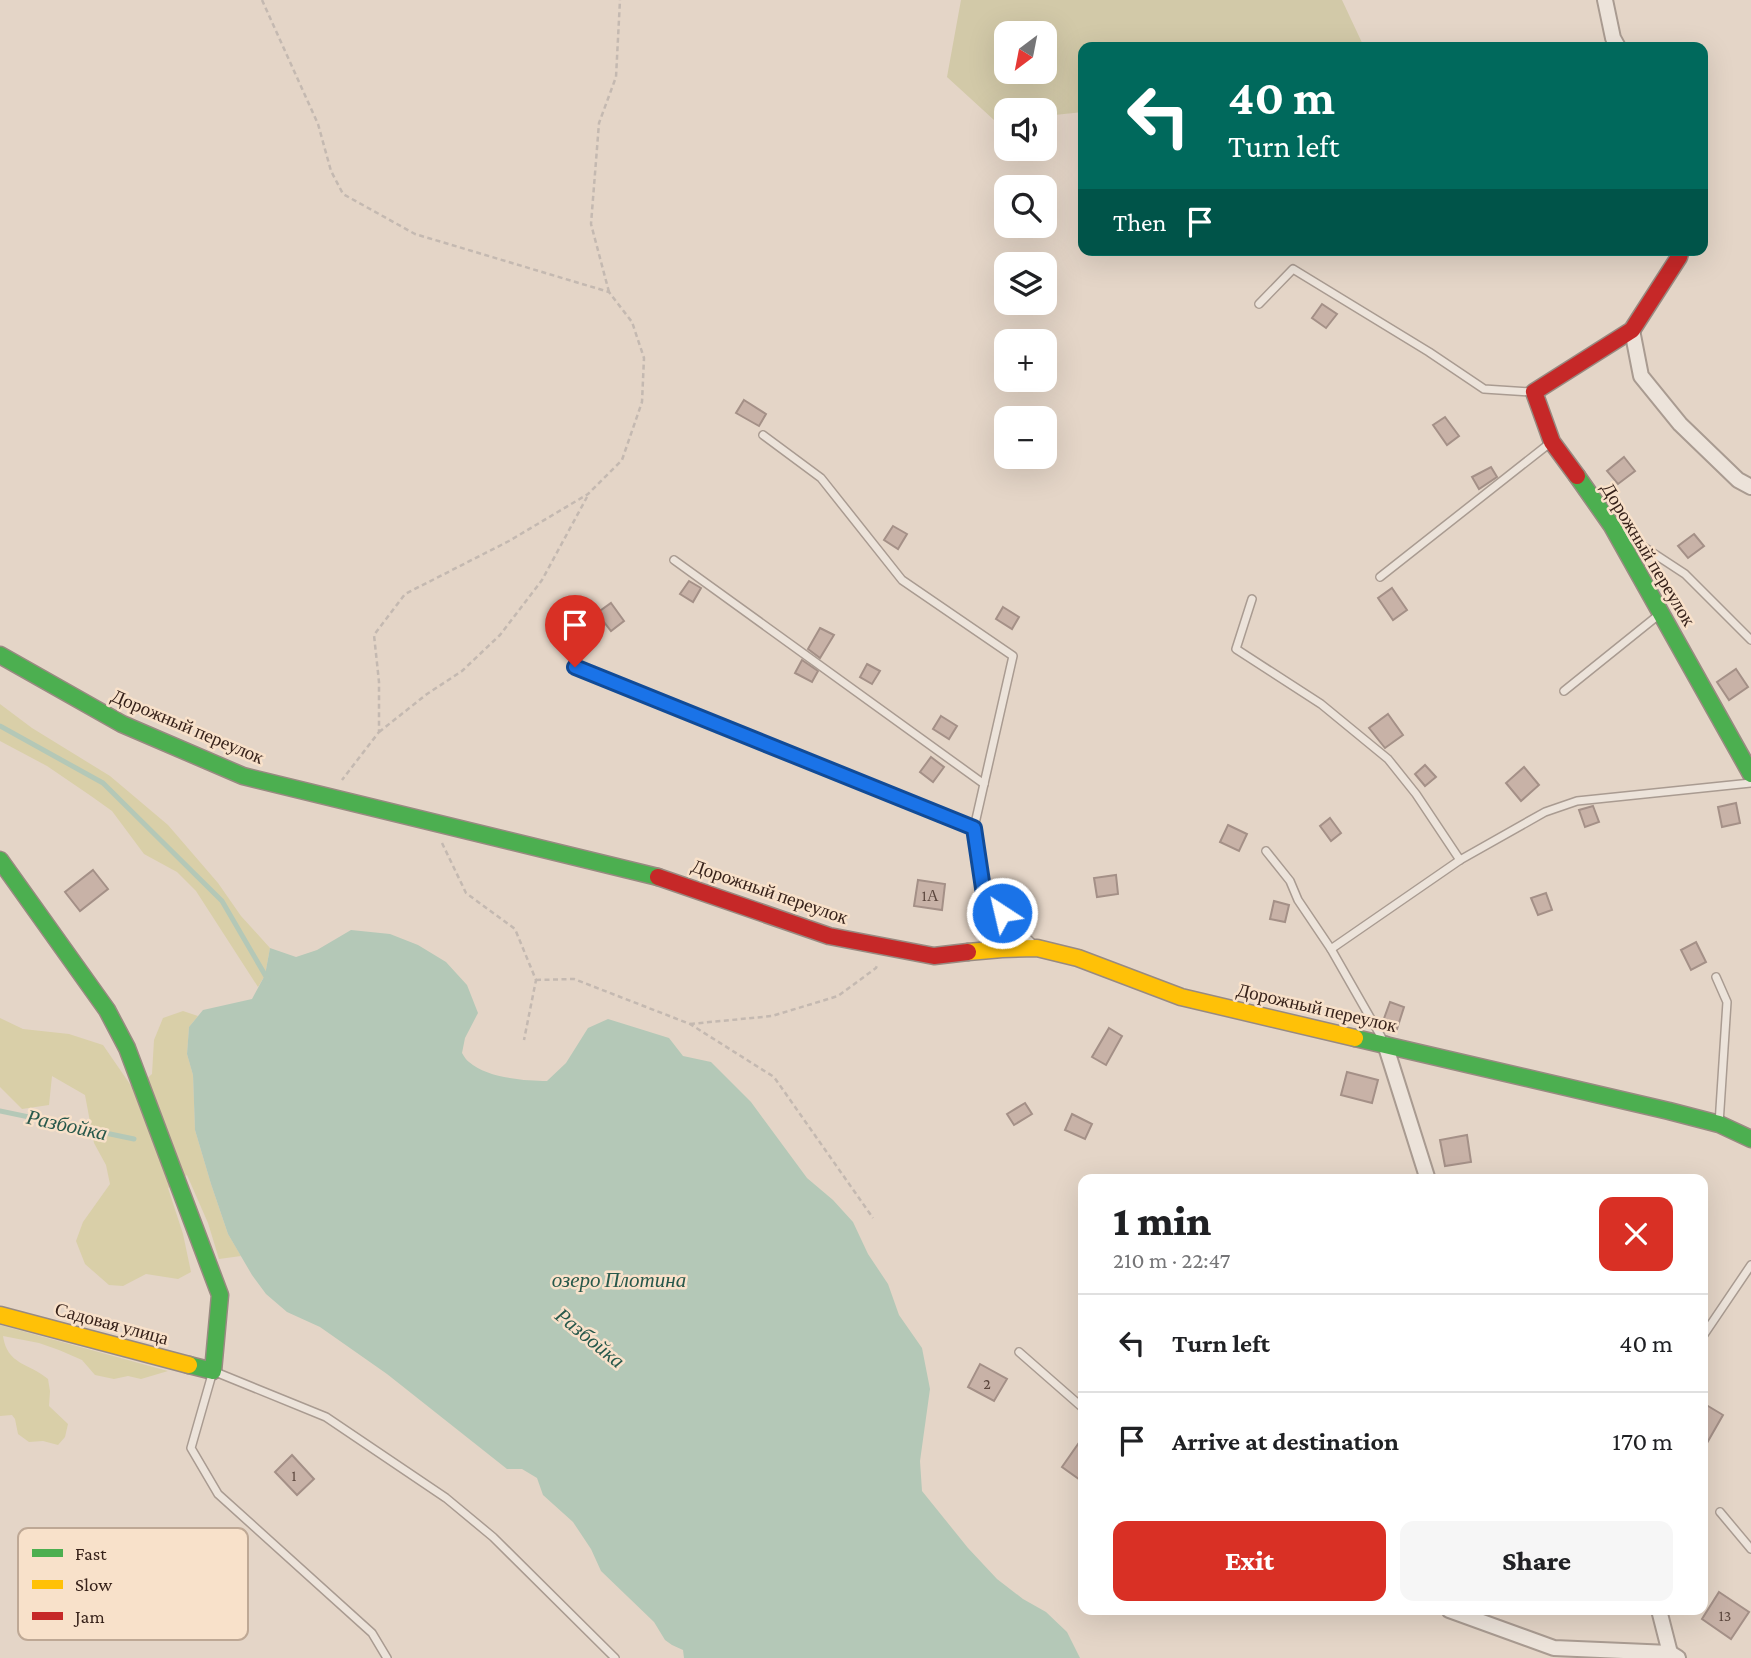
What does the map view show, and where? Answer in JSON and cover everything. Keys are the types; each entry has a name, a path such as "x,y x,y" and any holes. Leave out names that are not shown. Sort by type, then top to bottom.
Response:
{"street":[{"path":"1604,1 1615,42"},
{"path":"1534,392 1632,330 1679,256"},
{"path":"1632,330 1642,376 1680,424 1738,480 1751,487"},
{"name":"Дорожный переулок","path":"1534,392 1552,442 1612,526 1751,774"},
{"name":"Дорожный переулок","path":"0,655 122,724 243,776 668,879 829,936 934,956 1002,948 1037,948 1078,958 1181,997 1719,1125 1751,1139"},
{"path":"0,860 107,1010 127,1048 220,1295 213,1371"},
{"path":"1385,1044 1427,1174"},
{"name":"Садовая улица","path":"0,1315 213,1371"},
{"path":"1463,1615 1554,1648 1674,1656 1661,1615"}],"lane":[{"path":"1259,304 1293,269 1484,388 1534,392"},
{"path":"763,435 821,478 902,580 1013,656 974,828 984,895 1037,948"},
{"path":"1380,577 1552,442"},
{"path":"1612,526 1685,574 1751,640"},
{"path":"674,560 984,784"},
{"path":"1252,599 1236,649 1321,704 1388,759 1416,794 1460,860"},
{"path":"1564,691 1661,613"},
{"path":"575,667 974,828"},
{"path":"1331,949 1460,860 1545,812 1577,801 1751,783"},
{"path":"1266,851 1290,881 1298,900 1331,949 1385,1044"},
{"path":"1716,977 1727,1002 1719,1125"},
{"path":"1708,1329 1751,1265"},
{"path":"1019,1352 1078,1404"},
{"path":"387,1658 372,1633 218,1493 191,1448 213,1371 326,1417 446,1498 494,1537 615,1658"},
{"path":"1720,1512 1751,1549"}],"path":[{"path":"262,0 318,124 331,171 343,194 415,234 609,292"},
{"path":"379,732 379,682 374,635 405,594 509,541 588,494 622,460 642,402 644,358 632,322 609,292 591,224 599,122 616,78 621,0"},
{"path":"329,797 379,732 427,694 462,671 500,635 542,580 588,494"},
{"path":"432,821 466,893 515,929 536,980 524,1040"},
{"path":"690,1024 772,1016 838,996 876,968 886,947"},
{"path":"536,980 574,979 690,1024 774,1077 873,1218"}],"shaded area":[{"path":"961,0 1342,0 1362,42 1078,42 1078,113 1057,115 1057,98 994,98 994,120 947,77"},
{"path":"0,704 32,728 110,776 168,825 270,948 265,975 258,987 196,891 177,872 144,854 112,811 47,766 0,741"},
{"path":"183,1011 198,1016 189,1027 187,1054 193,1075 195,1130 228,1234 241,1256 219,1259 208,1223 187,1175 168,1188 183,1234 191,1272 178,1279 146,1274 123,1286 109,1285 85,1264 76,1241 83,1222 110,1184 106,1165 94,1143 85,1095 52,1076 49,1105 22,1109 0,1087 0,1018 23,1029 69,1034 103,1045 134,1090 152,1074 154,1040 163,1018"},
{"path":"0,1325 168,1371 141,1379 128,1376 114,1379 95,1375 82,1360 59,1350 3,1336 5,1346 14,1358 48,1379 49,1406 68,1424 65,1437 58,1445 43,1441 29,1442 18,1434 12,1415 0,1416"}],"water":[{"name":"озеро Плотина","path":"351,930 390,934 418,945 446,962 467,985 478,1013 465,1038 462,1053 468,1061 486,1072 517,1079 547,1081 566,1063 588,1028 608,1019 669,1038 683,1056 711,1062 751,1102 807,1178 853,1222 868,1254 888,1284 899,1315 922,1348 930,1389 920,1461 922,1491 997,1579 1046,1612 1067,1632 1080,1658 684,1658 683,1650 665,1640 654,1622 601,1571 591,1549 573,1522 543,1495 537,1478 522,1469 507,1469 387,1374 320,1327 287,1312 266,1294 228,1234 195,1130 193,1075 187,1054 189,1027 203,1010 252,999 265,975 270,948 296,957 317,950"}],"building":[{"path":"1322,304 1337,314 1326,328 1312,318"},
{"path":"744,400 766,414 759,426 736,413"},
{"path":"1445,417 1459,436 1447,445 1433,425"},
{"path":"1624,457 1635,471 1618,484 1607,471"},
{"path":"1491,467 1497,477 1479,489 1472,477"},
{"path":"893,526 907,534 898,549 884,540"},
{"path":"1694,534 1704,546 1688,558 1678,546"},
{"path":"689,581 701,588 693,602 680,594"},
{"path":"1392,588 1407,610 1393,620 1378,598"},
{"path":"611,603 624,621 611,631 597,613"},
{"path":"1003,607 1019,617 1012,629 996,619"},
{"path":"820,628 834,635 820,658 808,649"},
{"path":"802,660 818,671 812,682 795,673"},
{"path":"867,664 880,671 872,684 860,677"},
{"path":"1736,669 1748,687 1729,700 1717,682"},
{"path":"1388,714 1403,735 1385,748 1369,728"},
{"path":"941,716 957,726 949,739 933,729"},
{"path":"931,757 944,767 933,782 920,772"},
{"path":"1425,765 1436,777 1425,786 1415,774"},
{"path":"1524,767 1539,785 1521,801 1506,783"},
{"path":"1736,803 1740,823 1722,827 1718,807"},
{"path":"1593,806 1599,822 1585,827 1579,810"},
{"path":"1330,818 1341,833 1331,841 1320,826"},
{"path":"1228,825 1247,834 1239,851 1220,842"},
{"path":"93,870 108,889 80,911 65,892"},
{"path":"1116,875 1118,894 1097,897 1094,878"},
{"path":"918,880 945,884 942,910 914,906"},
{"path":"1546,893 1552,910 1538,915 1531,898"},
{"path":"1274,901 1289,905 1285,922 1270,919"},
{"path":"1696,942 1706,962 1691,970 1681,950"},
{"path":"1390,1002 1404,1007 1397,1029 1382,1024"},
{"path":"1109,1028 1122,1036 1106,1065 1092,1057"},
{"path":"1347,1072 1378,1080 1372,1103 1341,1095"},
{"path":"1025,1103 1032,1114 1014,1125 1007,1114"},
{"path":"1072,1114 1092,1124 1085,1139 1065,1130"},
{"path":"1467,1135 1471,1162 1445,1166 1440,1140"},
{"path":"980,1364 1007,1379 994,1401 968,1387"},
{"path":"1708,1406 1723,1415 1708,1441"},
{"path":"1078,1444 1078,1478 1062,1467"},
{"path":"292,1455 314,1479 297,1495 275,1472"},
{"path":"1719,1592 1749,1612 1731,1639 1702,1619 1708,1615 1708,1609"}],"waterway":[{"path":"0,726 103,783 222,901 268,980"},
{"name":"Разбойка","path":"0,1111 134,1139"}],"traffic: fast":[{"path":"1577,476 1612,526 1751,774"},
{"path":"0,655 122,724 243,776 658,877"},
{"path":"0,860 107,1010 127,1048 220,1295 213,1371 189,1365"},
{"path":"1355,1038 1669,1111 1719,1124 1751,1139"}],"traffic: slow":[{"path":"968,952 1037,948 1078,958 1181,997 1355,1038"},
{"path":"0,1315 189,1365"}],"traffic: jam":[{"path":"1577,476 1552,442 1534,392 1632,330 1679,256"},
{"path":"658,877 829,936 934,956 968,952"}],"route":[{"path":"575,667 974,828 984,895 1002,913"}]}
